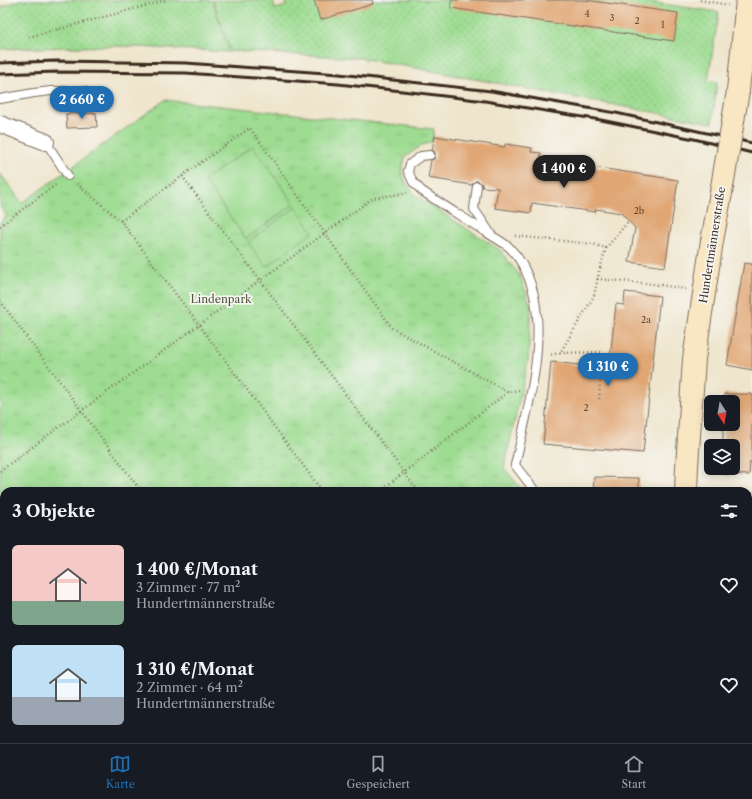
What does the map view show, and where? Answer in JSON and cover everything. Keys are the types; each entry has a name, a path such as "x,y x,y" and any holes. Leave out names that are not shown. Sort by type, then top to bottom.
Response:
{"street":[{"name":"Hundertmännerstraße","path":"686,487 694,359 712,241 738,91 741,3"},
{"path":"0,124 46,142"}],"lane":[{"path":"0,99 51,91 85,91"},
{"path":"46,142 68,176"},
{"path":"430,155 421,156 410,163 408,171 413,182 422,191 509,247 520,260 529,278 535,296 537,316 537,357 533,386 516,466 532,487"},
{"path":"477,186 474,209 493,237"}],"path":[{"path":"28,36 167,0"},
{"path":"700,0 707,2 741,3"},
{"path":"121,221 250,128 392,328 508,392"},
{"path":"0,226 68,176 121,221 319,487"},
{"path":"182,176 415,487"},
{"path":"0,471 373,198 422,191"},
{"path":"560,353 594,296 597,279 606,248 628,222"},
{"path":"493,237 516,236 593,244 606,248"},
{"path":"597,279 680,288"},
{"path":"0,301 138,487"},
{"path":"537,357 560,353 602,352 599,401"},
{"path":"385,487 508,392 533,386"}],"green space":[{"path":"19,0 212,0 230,52 118,46 0,49 0,8"},
{"path":"213,0 273,0 275,9 286,6 285,0 634,0 719,12 708,80 717,82 712,123 361,58 230,51"},
{"name":"Lindenpark","path":"165,100 434,129 432,142 422,145 405,157 402,171 406,184 416,196 500,250 520,276 531,307 528,361 504,468 520,487 0,487 0,222 7,216 0,207 0,173 22,203"},
{"path":"253,146 294,204 246,239 204,180"},
{"path":"296,207 313,232 266,267 248,242"}],"building":[{"path":"314,0 372,0 373,4 320,20"},
{"path":"451,0 585,0 678,13 674,41 451,8"},
{"path":"96,113 97,127 67,128 66,114"},
{"path":"435,136 505,147 505,144 532,148 531,152 541,153 540,159 678,180 665,267 629,262 635,228 621,213 596,209 595,212 532,203 531,213 495,208 498,188 482,187 482,184 478,181 475,181 472,185 428,178 431,160 435,157 435,152 432,150"},
{"path":"744,263 752,264 752,370 727,365"},
{"path":"625,292 660,296 643,453 543,444 551,362 609,368 616,304 624,305"},
{"path":"752,394 752,462 750,462 749,475 740,475 740,439 723,439 723,431 740,431 740,395 724,395"},
{"path":"594,477 639,478 639,487 593,487"}],"railway":[{"path":"0,63 56,61 186,63 339,74 491,91 616,113 752,143"},
{"path":"0,74 56,72 186,73 338,84 485,101 601,120 694,139 752,153"}]}
